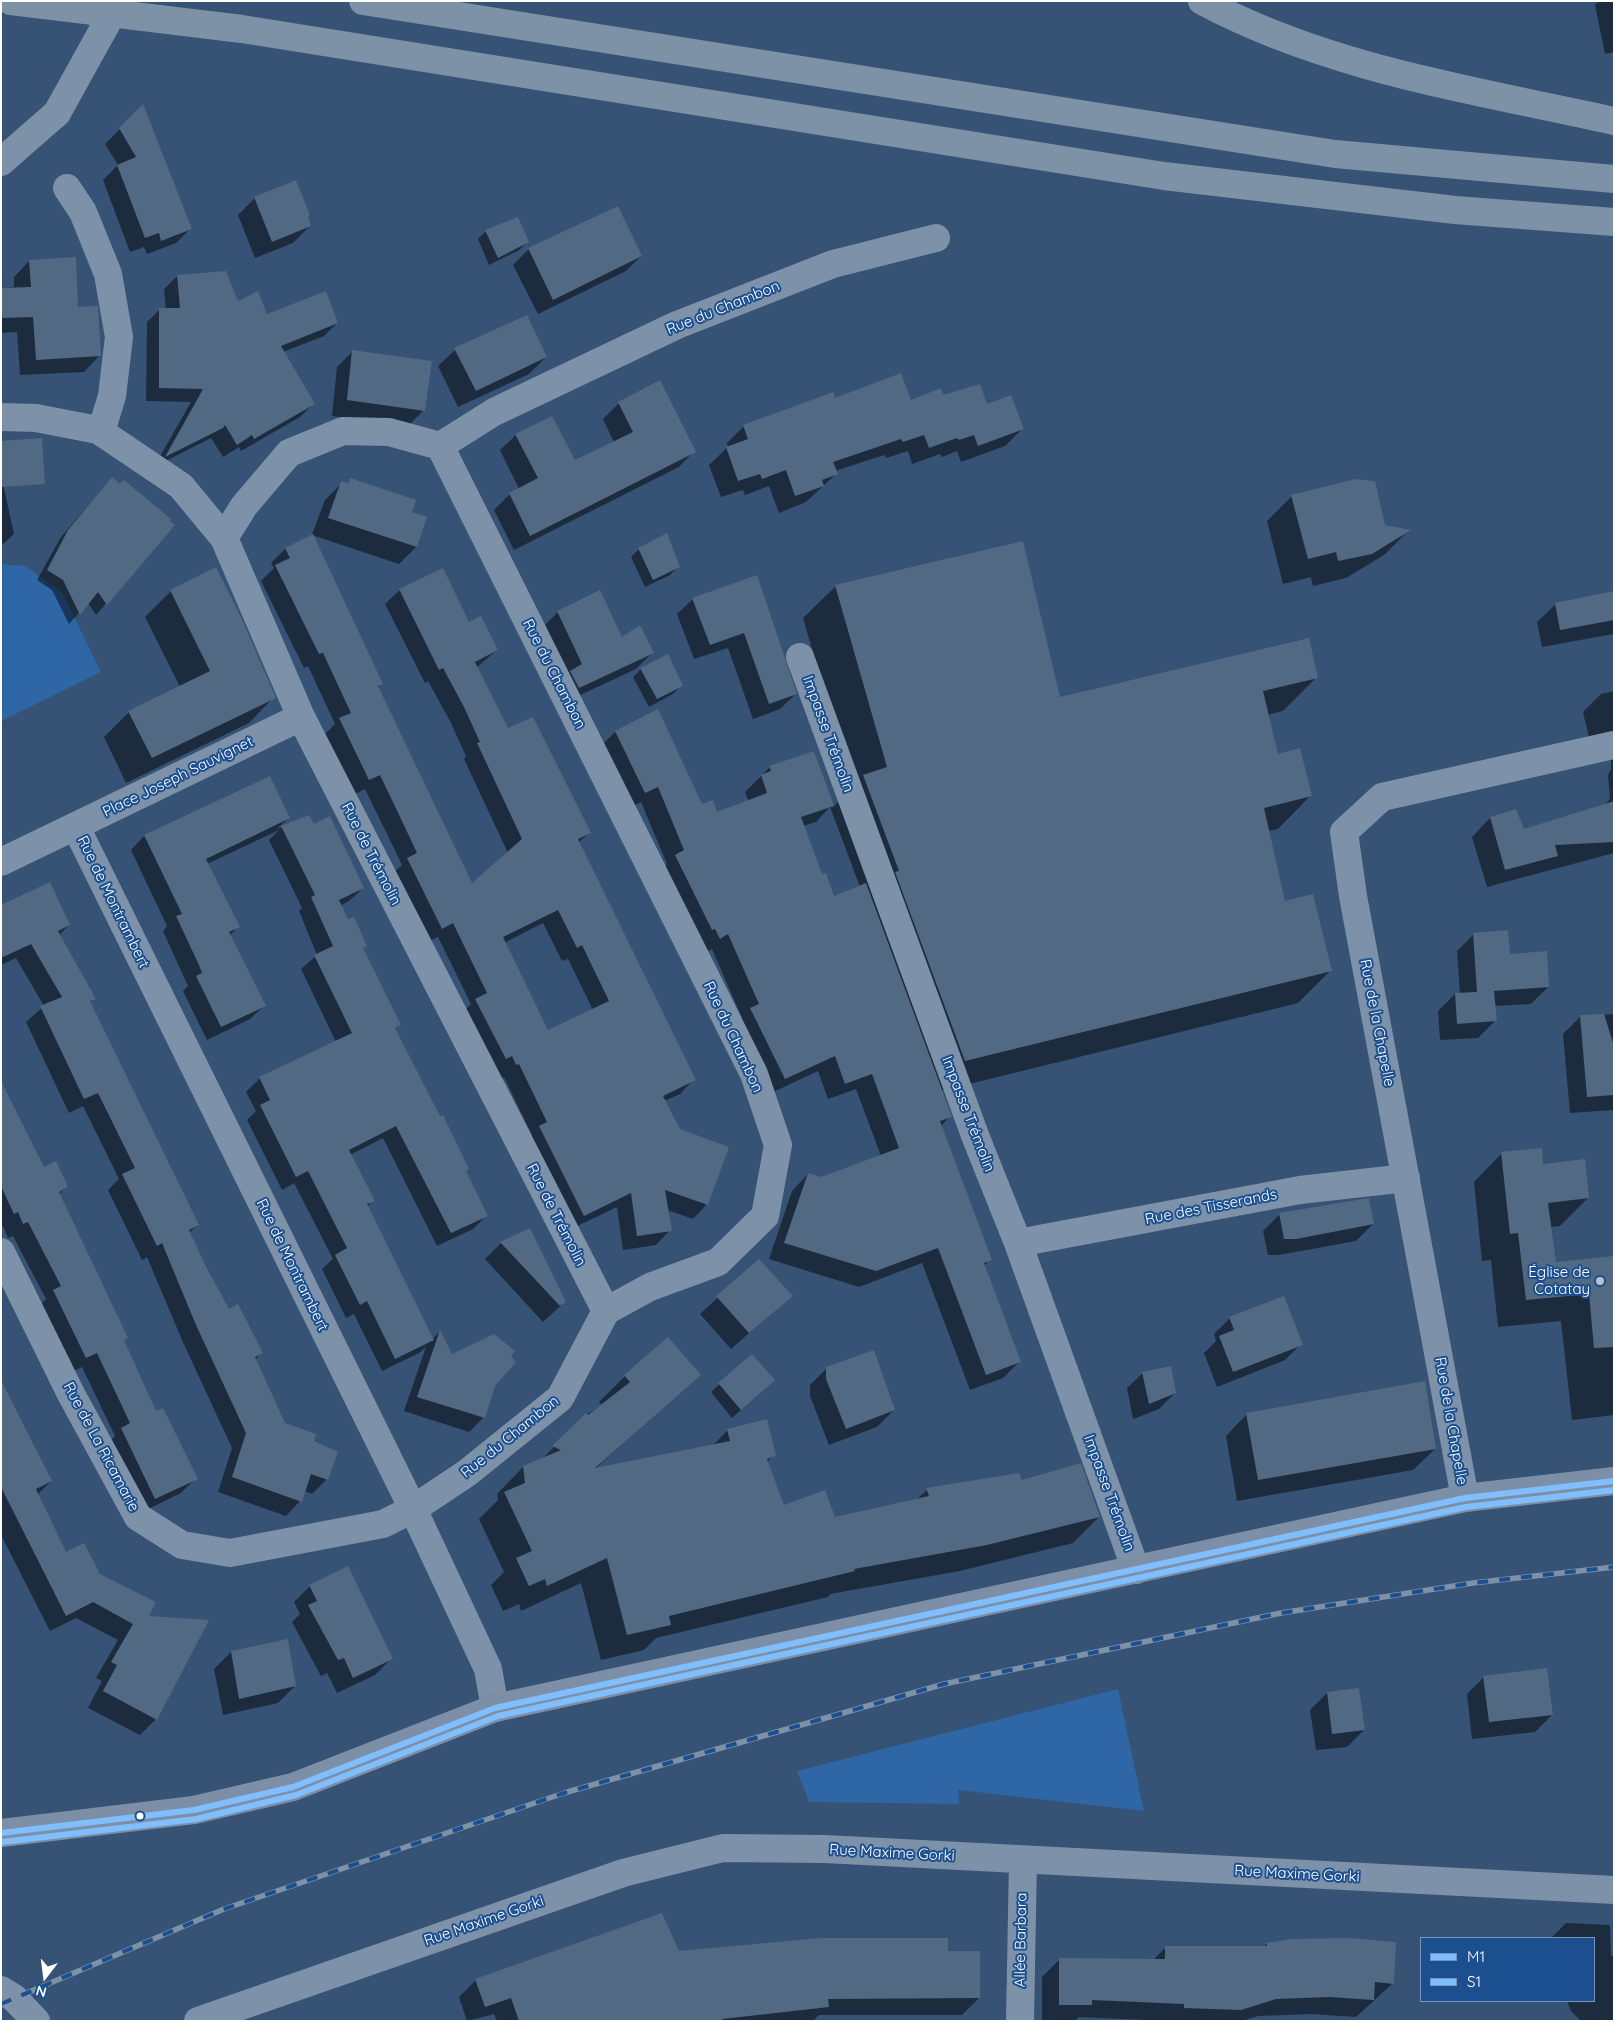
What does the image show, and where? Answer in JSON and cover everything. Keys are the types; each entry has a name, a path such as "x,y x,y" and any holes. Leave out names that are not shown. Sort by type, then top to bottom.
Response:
{"highway":[{"path":"11,1 242,29 1164,176 1455,210 1614,222"},
{"path":"364,1 1335,154 1614,180"},
{"path":"1202,1 1234,18 1349,62 1614,121"}],"main road":[{"path":"1,1833 194,1810 293,1788 495,1708 1465,1498 1614,1481"}],"street":[{"path":"1,162 57,113 119,1"},
{"path":"67,188 83,212 108,274 119,337 112,396 101,432"},
{"name":"Rue du Chambon","path":"414,1509 467,1473 560,1398 606,1311 650,1287 718,1262 765,1216 778,1146 754,1074 440,446 494,412 677,325 833,264 936,238"},
{"name":"Rue de Trémolin","path":"1,416 36,418 101,432 181,486 224,538 301,717 606,1311"},
{"path":"224,538 244,506 289,453 343,431 389,432 440,446"},
{"name":"Impasse Trémolin","path":"800,657 976,1138 1018,1243 1136,1570"},
{"name":"Place Joseph Sauvignet","path":"1,862 301,717"},
{"name":"Rue de la Chapelle","path":"1465,1498 1353,896 1344,832 1382,797 1614,745"},
{"name":"Rue de Montrambert","path":"76,827 414,1509 488,1669 495,1708"},
{"name":"Rue des Tisserands","path":"1018,1243 1300,1190 1406,1178"},
{"name":"Rue de La Ricamarie","path":"1,1252 71,1394 138,1517 182,1545 230,1553 383,1524 414,1509"},
{"name":"Rue Maxime Gorki","path":"198,2021 623,1873 723,1848 825,1849 1614,1890"},
{"name":"Allée Barbara","path":"1020,2021 1023,1860"},
{"path":"1,1990 14,1998 36,2021"}],"shaded area":[{"path":"1,564 25,566 62,592 101,672 1,721"},
{"path":"1118,1689 1144,1811 958,1790 959,1804 809,1802 797,1771"}],"building":[{"path":"143,104 192,229 161,241 159,233 145,238 117,165 136,157 119,128"},
{"path":"296,180 310,215 308,216 311,226 272,242 254,197"},
{"path":"618,206 642,256 553,300 528,248"},
{"path":"518,217 529,242 498,258 485,230"},
{"path":"76,257 78,307 98,306 101,356 36,360 33,317 1,318 1,288 31,287 29,260"},
{"path":"226,271 238,301 258,291 267,314 326,291 338,323 281,346 315,404 254,439 252,435 237,445 225,425 223,428 165,457 203,389 159,388 159,308 180,308 177,275"},
{"path":"527,315 547,357 476,391 454,348"},
{"path":"352,350 432,361 425,411 347,400"},
{"path":"901,373 911,400 941,388 943,395 980,384 987,404 1011,395 1024,429 978,446 974,435 959,440 957,438 929,448 924,435 903,442 901,439 833,462 838,474 822,480 824,486 795,496 786,470 762,479 760,474 738,481 726,447 748,439 743,425 833,392 835,398"},
{"path":"660,380 696,452 530,536 509,493 538,478 515,434 552,416 575,460 633,432 618,402"},
{"path":"42,438 45,484 1,487 1,441"},
{"path":"112,477 120,484 124,480 171,519 170,521 175,525 107,605 98,592 80,615 63,580 47,570 68,530"},
{"path":"350,478 416,500 412,512 427,517 417,547 328,518 341,481 348,483"},
{"path":"1355,479 1375,481 1385,525 1411,530 1372,554 1338,561 1336,552 1308,559 1291,495"},
{"path":"667,533 680,567 653,580 638,548"},
{"path":"313,534 383,684 378,686 472,883 522,839 477,743 480,742 464,707 443,668 439,670 399,589 443,568 469,622 481,616 498,650 475,662 508,728 533,717 591,833 578,839 696,1080 663,1096 680,1129 729,1147 708,1205 665,1190 672,1231 637,1236 631,1193 584,1216 539,1126 547,1122 519,1064 516,1065 512,1056 506,1059 475,999 487,993 453,923 442,929 407,858 417,853 380,775 369,780 339,718 351,713 323,653 319,654 275,565 290,558 285,548","holes":["558,910 577,948 582,945 609,1001 548,1030 503,937"]},
{"path":"1023,541 1060,697 1309,638 1318,678 1263,691 1278,754 1300,748 1312,796 1264,808 1285,901 1313,894 1332,971 965,1061 895,872 899,871 863,775 887,767 835,585"},
{"path":"216,567 240,615 276,698 152,758 128,711 210,671 170,590"},
{"path":"757,575 797,694 769,704 744,633 710,645 692,598"},
{"path":"600,590 622,637 640,625 654,653 579,688 570,671 582,664 557,611"},
{"path":"1614,591 1614,620 1560,630 1555,603"},
{"path":"668,654 683,686 657,699 640,668"},
{"path":"658,709 702,804 713,800 717,812 767,793 761,775 771,771 769,766 814,751 834,806 801,817 822,874 826,873 834,896 866,883 952,1117 940,1121 992,1260 984,1263 1021,1362 986,1375 938,1248 876,1271 784,1243 808,1173 821,1177 899,1148 872,1074 845,1084 835,1056 785,1079 750,1008 759,1004 728,934 720,939 715,929 712,930 675,855 684,850 658,787 645,793 615,731"},
{"path":"270,776 290,818 206,859 240,927 229,932 266,1006 221,1027 196,976 202,973 176,916 182,914 144,835"},
{"path":"1614,801 1614,842 1555,845 1558,856 1505,870 1490,817 1516,809 1524,829"},
{"path":"309,815 314,824 330,816 364,888 339,900 348,919 354,917 367,946 363,948 401,1025 395,1028 440,1116 443,1115 469,1169 466,1171 488,1216 451,1233 396,1126 349,1150 375,1201 367,1204 434,1340 395,1359 367,1301 360,1305 335,1255 347,1248 308,1171 296,1177 260,1105 270,1100 259,1077 352,1033 314,955 333,946 311,897 315,895 281,826"},
{"path":"50,882 70,925 58,931 96,999 90,1001 199,1225 189,1230 206,1266 229,1309 238,1304 263,1353 255,1357 285,1423 316,1434 314,1441 338,1452 328,1480 311,1474 302,1502 232,1477 246,1433 196,1325 162,1243 157,1246 122,1174 135,1168 98,1093 84,1099 40,1006 62,997 31,944 1,958 1,905"},
{"path":"1508,930 1510,954 1547,951 1549,987 1494,991 1497,1021 1457,1024 1455,993 1477,992 1473,933"},
{"path":"1604,1014 1614,1046 1614,1095 1587,1097 1580,1015"},
{"path":"1,1081 44,1167 56,1161 68,1187 59,1192 128,1338 124,1340 156,1411 163,1408 198,1479 155,1499 121,1428 130,1423 97,1353 86,1358 53,1290 61,1286 28,1222 23,1224 18,1212 14,1214 1,1186"},
{"path":"1542,1148 1543,1164 1585,1159 1589,1198 1548,1203 1556,1262 1614,1256 1614,1347 1594,1348 1589,1294 1526,1300 1518,1233 1510,1234 1501,1152"},
{"path":"1369,1198 1374,1224 1296,1239 1284,1239 1279,1213"},
{"path":"530,1228 566,1302 560,1306 500,1242"},
{"path":"759,1259 793,1296 749,1333 716,1296"},
{"path":"1284,1296 1303,1345 1233,1372 1219,1336 1234,1330 1229,1317"},
{"path":"440,1330 452,1354 494,1334 515,1351 511,1356 516,1362 495,1386 485,1418 417,1397"},
{"path":"668,1337 701,1375 595,1468 730,1441 727,1429 767,1419 776,1456 767,1459 784,1505 825,1490 835,1517 929,1496 926,1488 1019,1473 1022,1480 1081,1463 1100,1517 987,1545 854,1569 855,1571 669,1616 671,1625 627,1635 607,1558 547,1586 545,1579 529,1586 516,1558 532,1551 504,1492 525,1483 523,1466 561,1450 552,1446 586,1413 588,1415 630,1382 624,1375"},
{"path":"874,1350 895,1410 846,1429 826,1379 826,1367"},
{"path":"752,1354 775,1380 741,1410 718,1383"},
{"path":"1171,1366 1176,1393 1149,1404 1142,1372"},
{"path":"1,1380 52,1481 36,1489 66,1552 84,1543 100,1574 156,1602 149,1616 209,1620 157,1720 103,1691 117,1665 111,1662 133,1624 93,1602 66,1616 1,1487"},
{"path":"1425,1381 1436,1449 1258,1480 1246,1413"},
{"path":"348,1566 393,1659 353,1678 344,1658 338,1660 308,1605 317,1601 309,1585"},
{"path":"288,1639 296,1686 239,1699 231,1651"},
{"path":"1547,1668 1553,1715 1489,1722 1483,1676"},
{"path":"1359,1688 1365,1730 1332,1734 1327,1692"},
{"path":"662,1913 679,1951 820,1938 948,1938 948,1951 980,1951 980,1998 828,1999 829,2007 722,2019 722,2021 519,2021 511,1998 485,2007 475,1979"},
{"path":"1349,1938 1396,1942 1394,1984 1375,1982 1374,2000 1329,1997 1276,1999 1241,2010 1184,2008 1184,2004 1092,2000 1092,2005 1059,2005 1059,1958 1165,1959 1165,1946 1267,1946 1266,1943 1293,1939"}],"railway":[{"path":"1,2004 224,1909 564,1793 944,1684 1281,1613 1473,1583 1614,1567"}],"transit line":[{"name":"M1","path":"1,1833 194,1810 293,1787 495,1708 1465,1498 1614,1481"},
{"name":"S1","path":"2,1842 196,1819 296,1795 498,1716 1466,1507 1614,1490"}],"place":[{"name":"Église de Cotatay","path":"1600,1281"}]}
